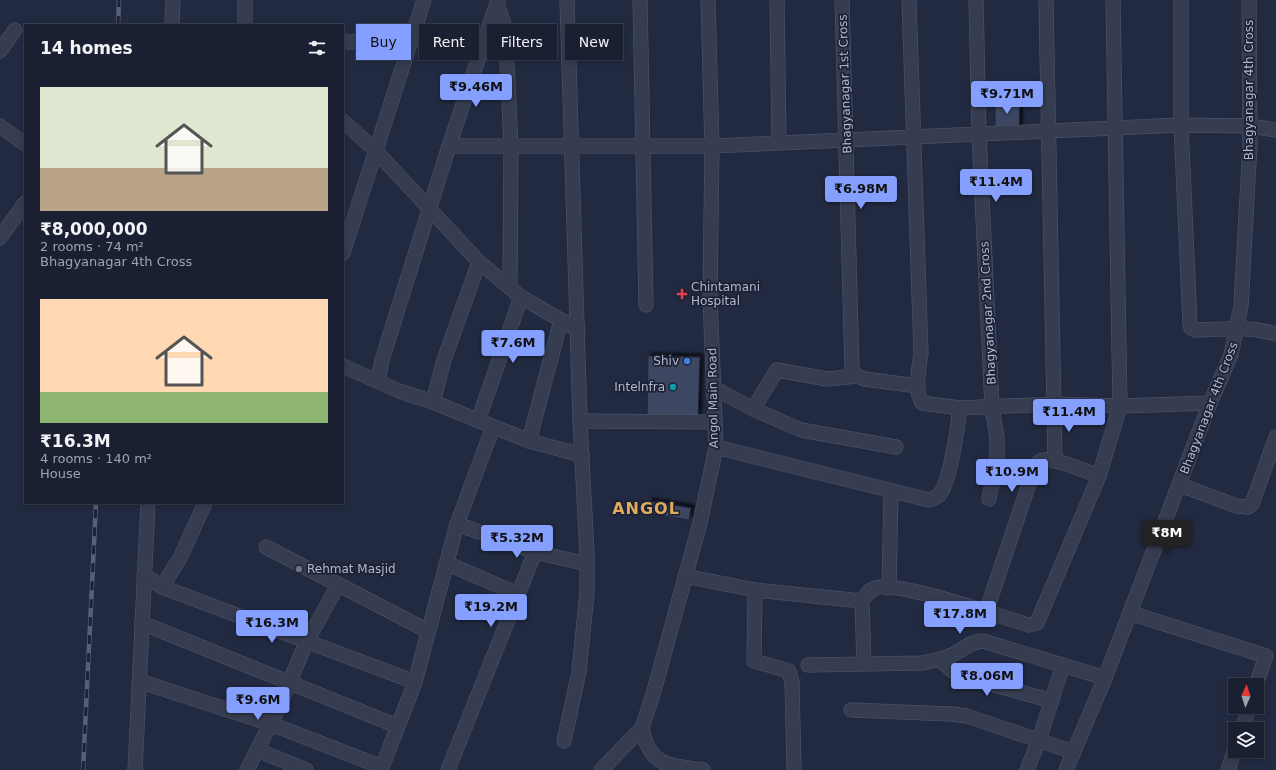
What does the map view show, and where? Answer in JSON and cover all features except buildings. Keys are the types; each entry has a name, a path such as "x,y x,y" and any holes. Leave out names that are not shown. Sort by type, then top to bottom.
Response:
{"street":[{"path":"172,24 173,0"},
{"path":"245,0 245,24"},
{"path":"411,38 424,0"},
{"path":"564,741 579,672 587,592 580,421 567,0"},
{"path":"640,0 646,305"},
{"name":"Angol Main Road","path":"601,770 642,728 654,691 709,488 716,447 710,297 712,146 708,0"},
{"path":"777,0 779,143"},
{"name":"Bhagyanagar 1st Cross","path":"842,0 851,362 852,370 858,376"},
{"path":"909,0 921,352 918,386 919,398 922,403 960,408 1055,404 1120,406 1210,403"},
{"name":"Bhagyanagar 2nd Cross","path":"976,0 979,134 992,407 997,439 997,450 989,499"},
{"path":"1046,0 1055,461"},
{"path":"864,663 862,601 867,593 876,588 889,588 941,598 1029,625 1033,625 1039,621 1099,476 1120,406 1113,0"},
{"path":"1181,0 1181,125 1191,328 1196,330 1238,328 1264,330 1276,334"},
{"name":"Bhagyanagar 4th Cross","path":"1066,770 1105,678 1180,485 1210,403 1231,355 1238,328 1242,298 1250,126 1249,0"},
{"path":"378,381 382,360 449,146 498,2"},
{"path":"498,2 504,24 506,41 511,146 510,288"},
{"path":"0,51 15,30"},
{"path":"344,42 356,42"},
{"path":"344,249 404,60"},
{"path":"344,122 375,150 479,262 521,297 578,330"},
{"path":"449,146 712,146 1181,125 1250,126 1276,130"},
{"path":"0,126 24,143"},
{"path":"0,238 24,205"},
{"path":"433,402 444,360 479,262"},
{"path":"478,421 521,297"},
{"path":"530,441 561,320"},
{"path":"344,366 399,391 433,402 530,441 582,455"},
{"path":"753,409 777,370 827,380 858,376 918,386"},
{"path":"714,388 753,409 801,430 896,447"},
{"path":"716,447 891,492 929,500 940,494 944,485 956,436 960,408"},
{"path":"580,421 715,422"},
{"path":"139,681 271,724 381,768 415,682 457,524 493,427"},
{"path":"1180,485 1237,506 1248,507 1252,504 1276,437"},
{"path":"986,612 1034,469 1044,460 1055,461 1099,476"},
{"path":"889,588 891,492"},
{"path":"134,770 148,504"},
{"path":"162,587 180,558 205,504"},
{"path":"457,524 535,552 587,564"},
{"path":"266,547 428,631"},
{"path":"448,770 535,552"},
{"path":"446,563 518,594"},
{"path":"144,575 162,587 306,643 415,682"},
{"path":"685,576 755,590 862,601"},
{"path":"247,770 271,724 306,643 338,585"},
{"path":"755,590 754,661 789,670 792,682 794,770"},
{"path":"1130,612 1266,656 1258,678"},
{"path":"142,624 397,726"},
{"path":"808,665 922,663 940,660 955,654 974,642 983,641 1105,678"},
{"path":"940,660 953,671 969,678 1052,701"},
{"path":"1027,770 1040,740 1063,665"},
{"path":"851,710 952,714 967,716 1074,752"},
{"path":"642,728 645,743 652,763 703,770"},
{"path":"257,750 306,770"},
{"path":"1228,770 1232,758"}],"railway":[{"path":"118,24 119,0"},
{"path":"83,770 96,504"}],"place":[{"name":"Chintamani Hospital","path":"682,294"},
{"name":"Shiv","path":"687,361"},
{"name":"Intelnfra","path":"673,387"},
{"name":"Rehmat Masjid","path":"299,569"}],"district":[{"name":"ANGOL","path":"646,508"}]}
